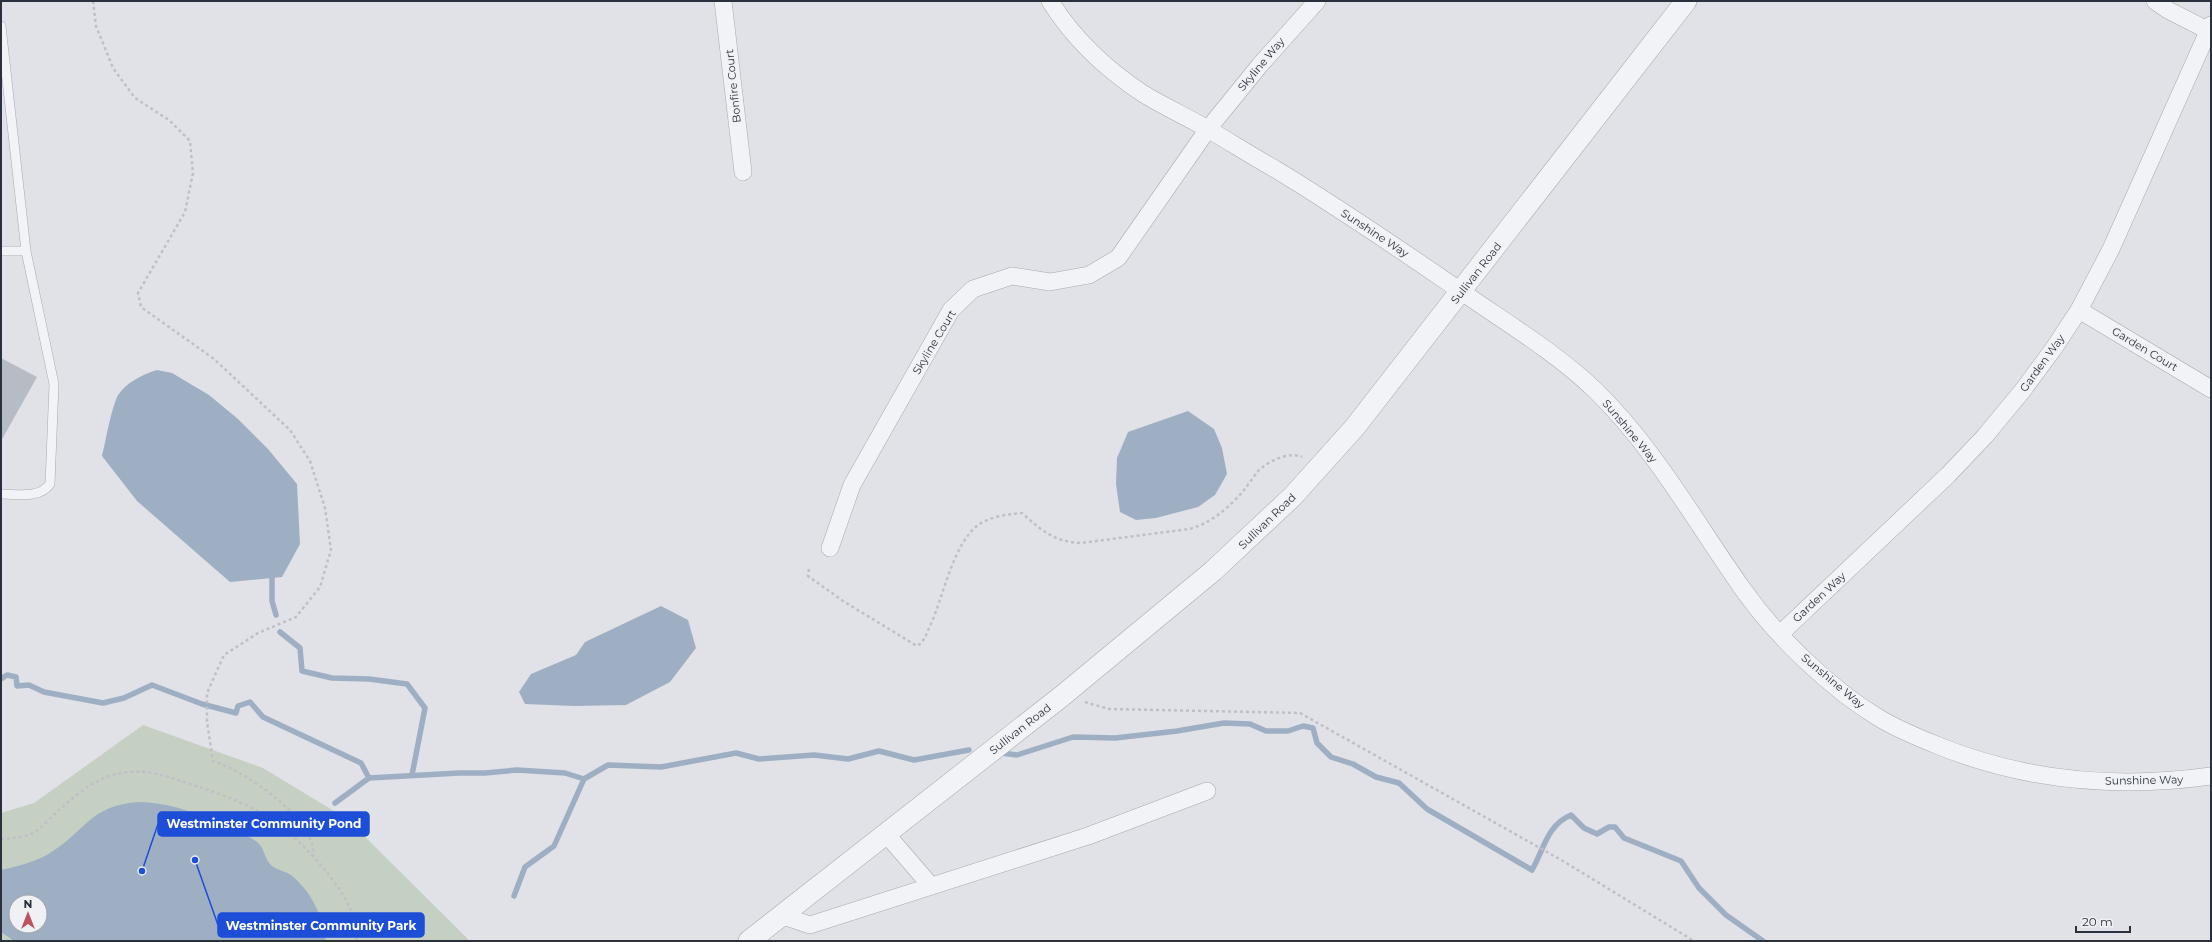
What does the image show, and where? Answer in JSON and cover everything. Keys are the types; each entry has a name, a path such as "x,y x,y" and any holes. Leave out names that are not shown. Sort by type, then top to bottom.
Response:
{"street":[{"name":"Bonfire Court","path":"723,1 743,172"},
{"name":"Sunshine Way","path":"1050,1 1078,40 1103,62 1142,92 1208,129 1371,230 1548,352 1593,388 1634,432 1683,497 1744,591 1780,634 1833,684 1879,718 1921,739 1965,756 2002,767 2047,777 2138,783 2211,776"},
{"name":"Skyline Way","path":"1208,129 1260,66 1317,1"},
{"name":"Sullivan Road","path":"749,941 887,835 1062,696 1213,571 1264,525 1318,470 1355,427 1686,1"},
{"path":"2155,1 2210,29"},
{"name":"Garden Way","path":"1780,634 1948,475 1985,436 2023,390 2079,310 2111,249 2210,29"},
{"name":"Skyline Court","path":"830,548 852,485 951,310 974,289 1012,276 1050,282 1089,275 1118,258 1208,129"},
{"name":"Garden Court","path":"2079,310 2211,389"},
{"path":"783,916 810,925 1088,836 1207,791"},
{"path":"887,835 931,886"}],"lane":[{"path":"1,26 26,251 54,384 52,470 50,484 45,491 35,494 1,494"},
{"path":"1,251 26,251"}],"path":[{"path":"93,1 96,26 113,68 136,98 169,120 190,141 193,173 185,212 138,293 141,307 214,359 290,430 310,462 325,508 331,550 320,587 296,617 258,633 224,655 207,693 207,711 213,761 223,764 251,780 298,820 314,843 313,857"},
{"path":"809,569 808,576 856,609 917,646 923,642 933,619 952,564 968,536 979,524 992,519 1022,513 1056,539 1069,543 1178,531 1199,526 1216,515 1243,491 1260,470 1284,456 1300,456 1311,463 1318,470"},
{"path":"1062,696 1109,709 1300,713 1563,861 1694,941"},
{"path":"1,839 17,838 34,832 67,803 95,783 116,774 136,771 154,773 180,780 249,807 280,825 313,857 347,901 354,922 357,941"}],"green space":[{"path":"143,725 263,768 347,819 468,939 466,941 1,941 1,813 34,803"}],"water":[{"path":"157,370 172,373 209,395 238,419 268,449 297,484 300,544 282,577 230,582 137,501 102,456 111,416 118,395 135,380"},
{"path":"1188,411 1214,429 1222,448 1227,474 1215,495 1198,507 1156,518 1136,520 1120,512 1116,484 1117,458 1128,432"},
{"path":"661,606 688,620 696,648 670,682 626,705 574,706 525,704 519,692 531,674 576,655 585,642"},
{"path":"138,802 163,804 212,820 255,840 262,847 268,861 272,866 291,875 310,896 319,913 326,941 14,941 1,932 1,870 38,859 50,853 62,845 98,814 122,804"}],"building":[{"path":"1,358 37,377 1,441"}],"waterway":[{"path":"272,578 272,601 276,615"},
{"path":"280,632 300,648 302,671 332,678 369,679 407,684 425,708 412,775"},
{"path":"1,679 7,675 16,677 17,686 29,685 44,692 103,703 124,698 152,685 202,704 236,713 238,706 250,702 263,717 361,763 369,778"},
{"path":"1001,753 1017,755 1073,737 1115,738 1177,731 1224,723 1250,724 1266,731 1288,731 1303,726 1313,728 1317,743 1331,757 1353,764 1376,777 1399,783 1427,809 1532,870 1551,831 1563,819 1571,815 1584,828 1597,834 1609,827 1615,827 1624,838 1681,861 1699,888 1726,915 1763,941"},
{"path":"514,896 525,867 554,846 584,779 608,765 661,767 736,753 759,759 814,755 848,759 879,751 914,760 969,750"},
{"path":"335,803 369,778 485,773 517,770 565,773 584,779"}],"place":[{"name":"Westminster Community Park","path":"195,860"},
{"name":"Westminster Community Pond","path":"142,871"}]}
